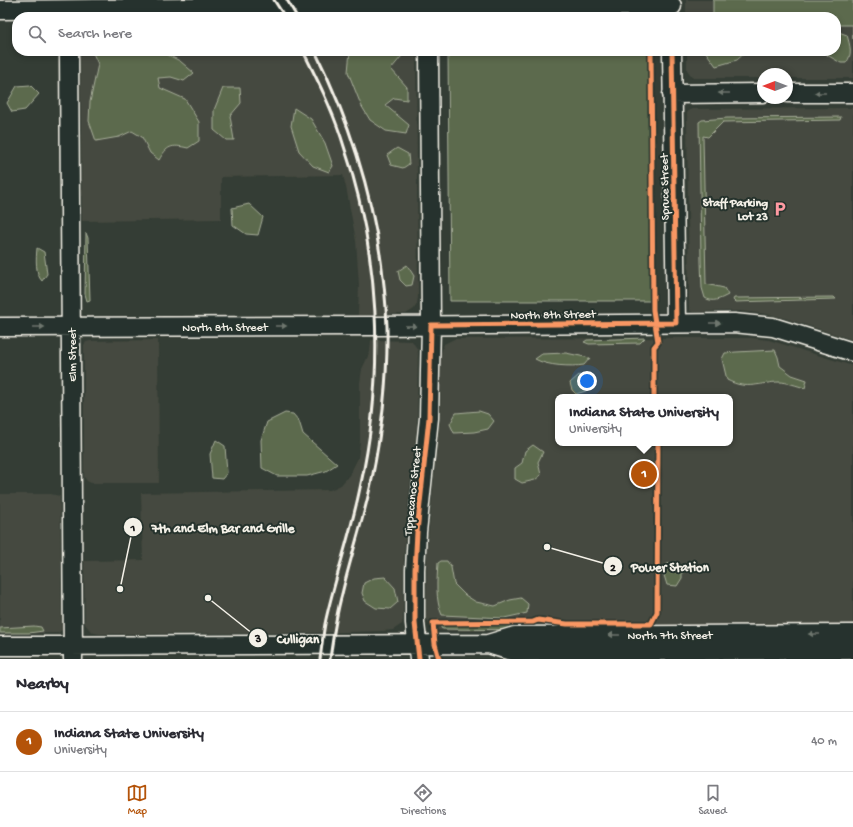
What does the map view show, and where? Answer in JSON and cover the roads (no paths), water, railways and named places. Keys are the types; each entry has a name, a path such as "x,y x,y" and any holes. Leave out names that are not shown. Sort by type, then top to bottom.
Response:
{"street":[{"path":"0,10 291,7 428,12 672,8"},
{"name":"Elm Street","path":"69,56 73,652"},
{"name":"Tippecanoe Street","path":"418,652 415,622 415,570 417,532 429,418 431,325 428,56"},
{"name":"Spruce Street","path":"672,56 676,323"},
{"path":"672,94 757,93"},
{"path":"793,93 853,93"},
{"name":"North 8th Street","path":"0,327 734,323 761,325 853,352"},
{"name":"North 7th Street","path":"0,646 73,652 418,652 488,644 515,636 853,634"},
{"name":"North 7th Street","path":"488,644 514,652 853,650"}],"railway":[{"path":"274,0 282,12"},
{"path":"287,0 294,12"},
{"path":"306,56 333,115 354,180 364,223 371,267 375,311 376,355 368,444 360,488 326,619 320,659"},
{"path":"317,56 343,116 365,184 374,219 380,254 387,326 385,384 376,460 338,610 330,659"}],"place":[{"name":"Staff Parking Lot 23","path":"780,209"},
{"name":"Indiana State University","path":"644,474"},
{"name":"Power Station","path":"547,547"},
{"name":"7th and Elm Bar and Grille","path":"120,589"},
{"name":"Culligan","path":"208,598"}]}
